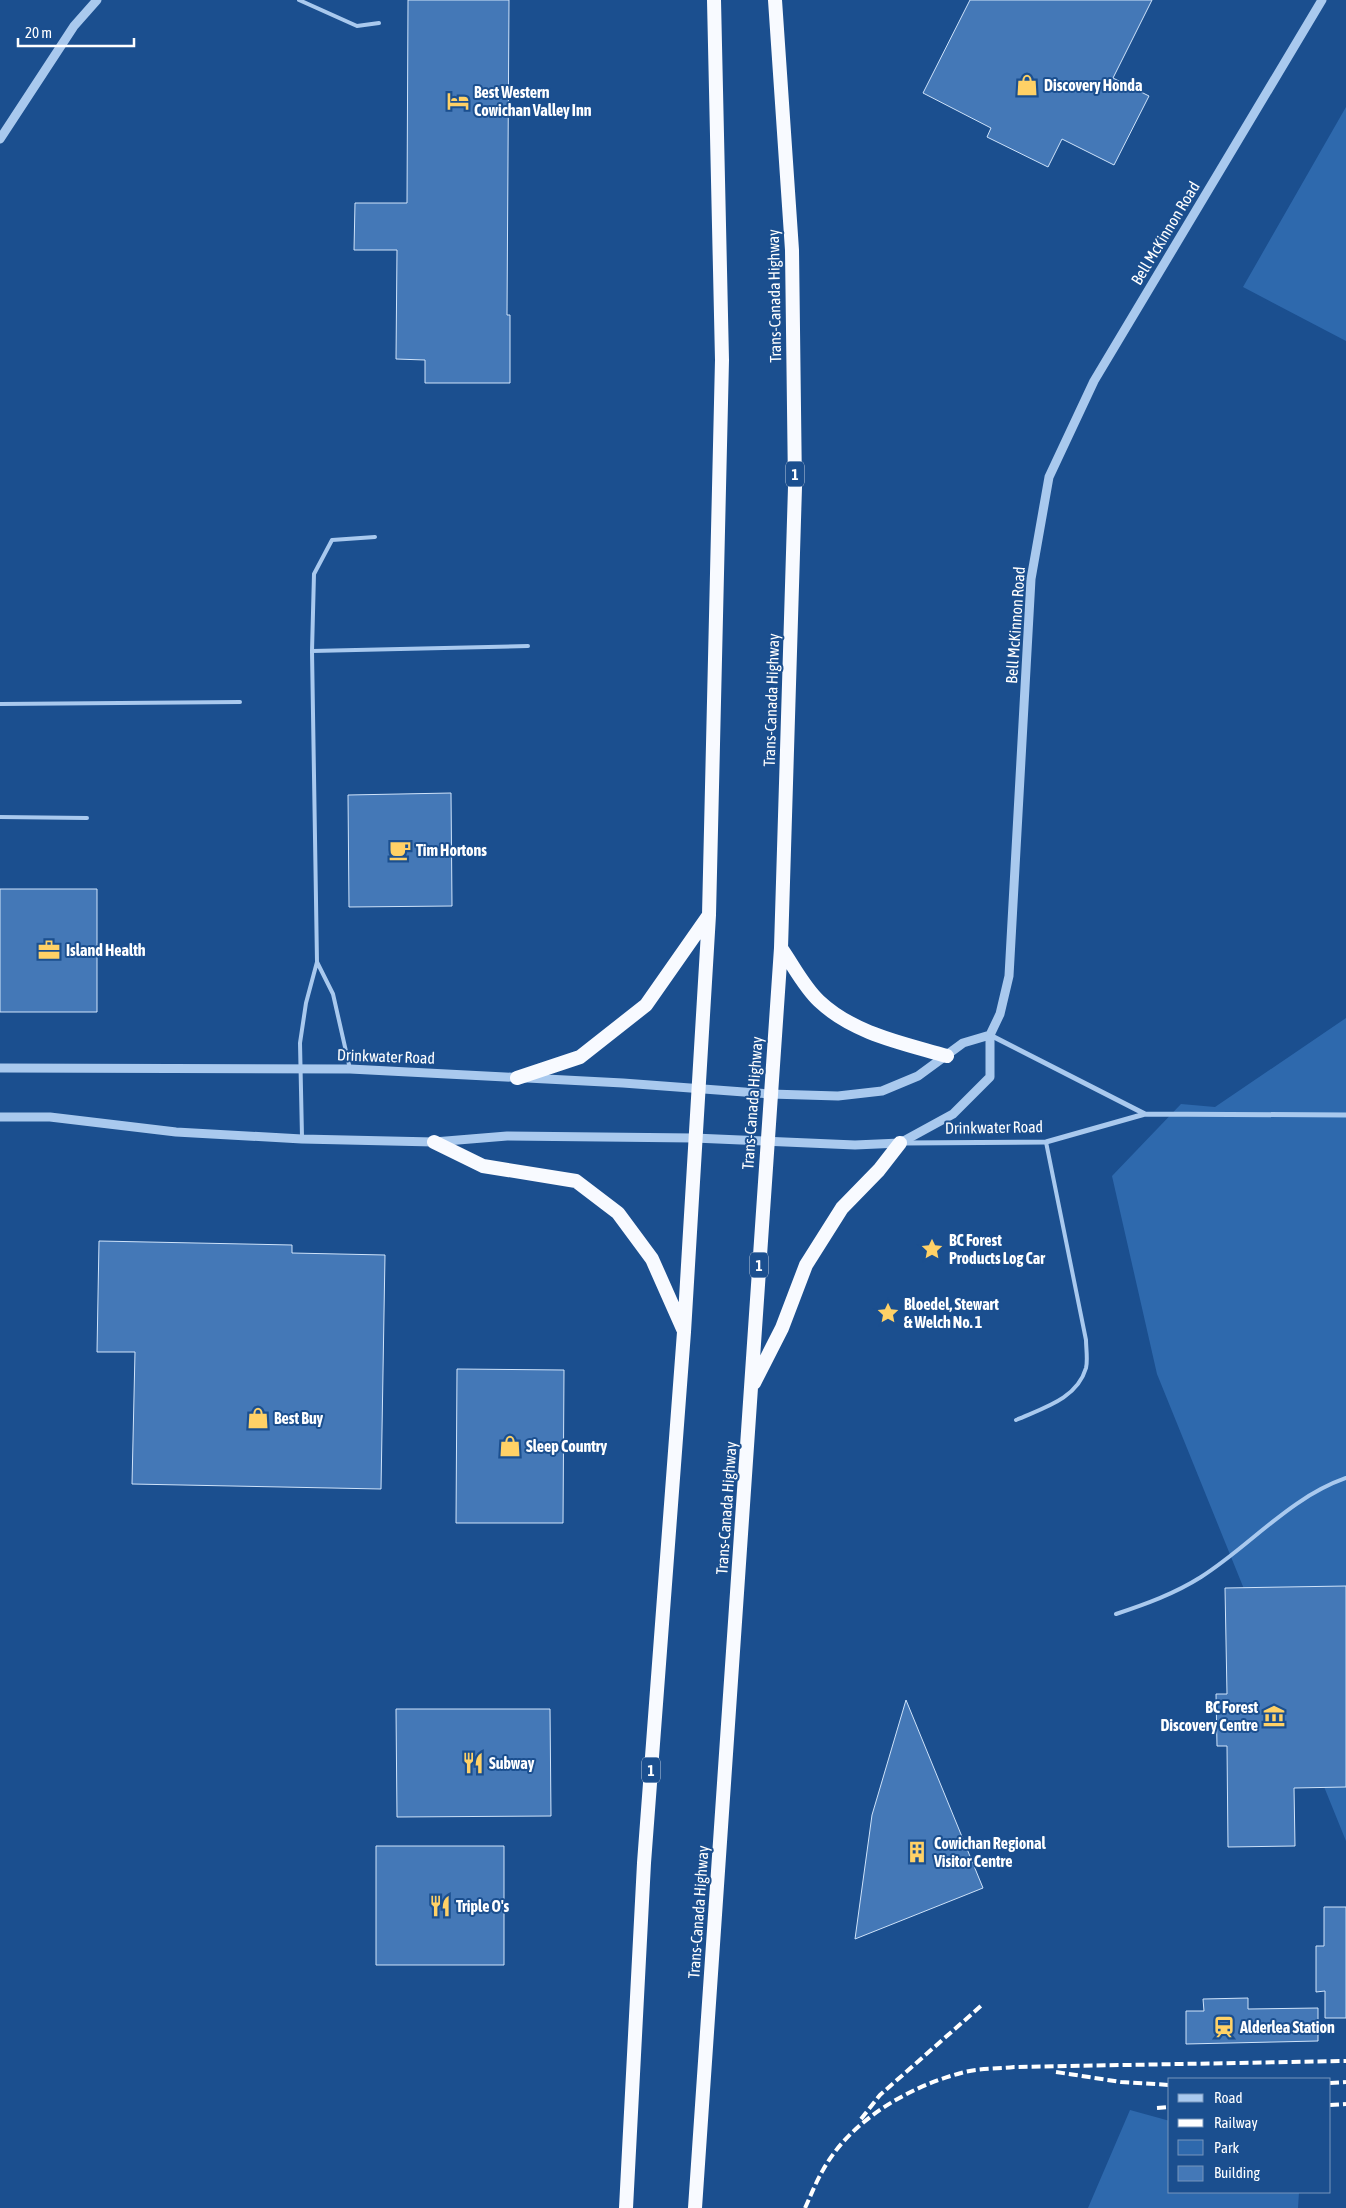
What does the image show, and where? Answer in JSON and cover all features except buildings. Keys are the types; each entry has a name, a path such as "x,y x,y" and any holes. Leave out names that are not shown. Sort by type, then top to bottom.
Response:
{"highway":[{"name":"1","path":"626,2208 644,1863 684,1332 694,1138 709,915 722,360 714,0"},
{"name":"Trans-Canada Highway","path":"695,2208 781,948 795,487 792,250 775,0"},
{"path":"517,1078 580,1057 646,1005 709,915"},
{"path":"781,948 819,1001 852,1025 886,1038 947,1056"},
{"path":"434,1142 483,1166 576,1181 618,1213 652,1259 684,1332"},
{"path":"752,1389 782,1328 806,1264 842,1208 879,1170 900,1143"}],"street":[{"path":"0,139 74,26 97,0"},
{"name":"Bell McKinnon Road","path":"767,1140 856,1145 900,1143 953,1114 990,1077 990,1035 1000,1014 1009,976 1032,579 1049,477 1094,381 1322,0"},
{"name":"Drinkwater Road","path":"0,1068 350,1069 770,1094 838,1096 882,1091 918,1076 963,1043 990,1035 1145,1114"},
{"name":"Drinkwater Road","path":"900,1143 1046,1142 1145,1114 1346,1115"},
{"path":"0,1117 50,1117 176,1132 302,1139 434,1142 489,1136 767,1140"}],"lane":[{"path":"299,0 357,26 379,23"},
{"path":"302,1139 300,1070 302,1027 317,962 312,651 314,574 332,540 376,537"},
{"path":"312,651 528,646"},
{"path":"0,704 240,702"},
{"path":"0,817 87,818"},
{"path":"317,962 333,994 350,1069"},
{"path":"1016,1420 1060,1400 1076,1388 1086,1367 1086,1340 1046,1142"},
{"path":"1116,1614 1161,1599 1201,1577 1280,1515 1326,1485 1346,1478"}],"green space":[{"path":"1346,107 1346,341 1243,287"},
{"path":"1346,1018 1346,1841 1157,1374 1112,1176 1181,1104 1215,1107"},
{"path":"1130,2110 1168,2120 1168,2193 1299,2193 1298,2208 1088,2208"}],"railway":[{"path":"861,2119 880,2095 982,2005"},
{"path":"805,2208 820,2175 835,2152 865,2121 882,2108 921,2087 967,2071 1014,2067 1346,2061"},
{"path":"1056,2072 1121,2082 1168,2085"},
{"path":"1331,2083 1346,2082"},
{"path":"1331,2105 1346,2104"},
{"path":"1157,2108 1168,2107"}],"place":[{"name":"Discovery Honda","path":"1027,85"},
{"name":"Best Western Cowichan Valley Inn","path":"458,101"},
{"name":"Tim Hortons","path":"400,850"},
{"name":"Island Health","path":"49,950"},
{"name":"BC Forest Products Log Car","path":"932,1249"},
{"name":"Bloedel, Stewart & Welch No. 1","path":"888,1313"},
{"name":"Best Buy","path":"258,1418"},
{"name":"Sleep Country","path":"510,1446"},
{"name":"BC Forest Discovery Centre","path":"1274,1716"},
{"name":"Subway","path":"473,1763"},
{"name":"Cowichan Regional Visitor Centre","path":"917,1852"},
{"name":"Triple O's","path":"440,1906"},
{"name":"Alderlea Station","path":"1224,2027"}]}
